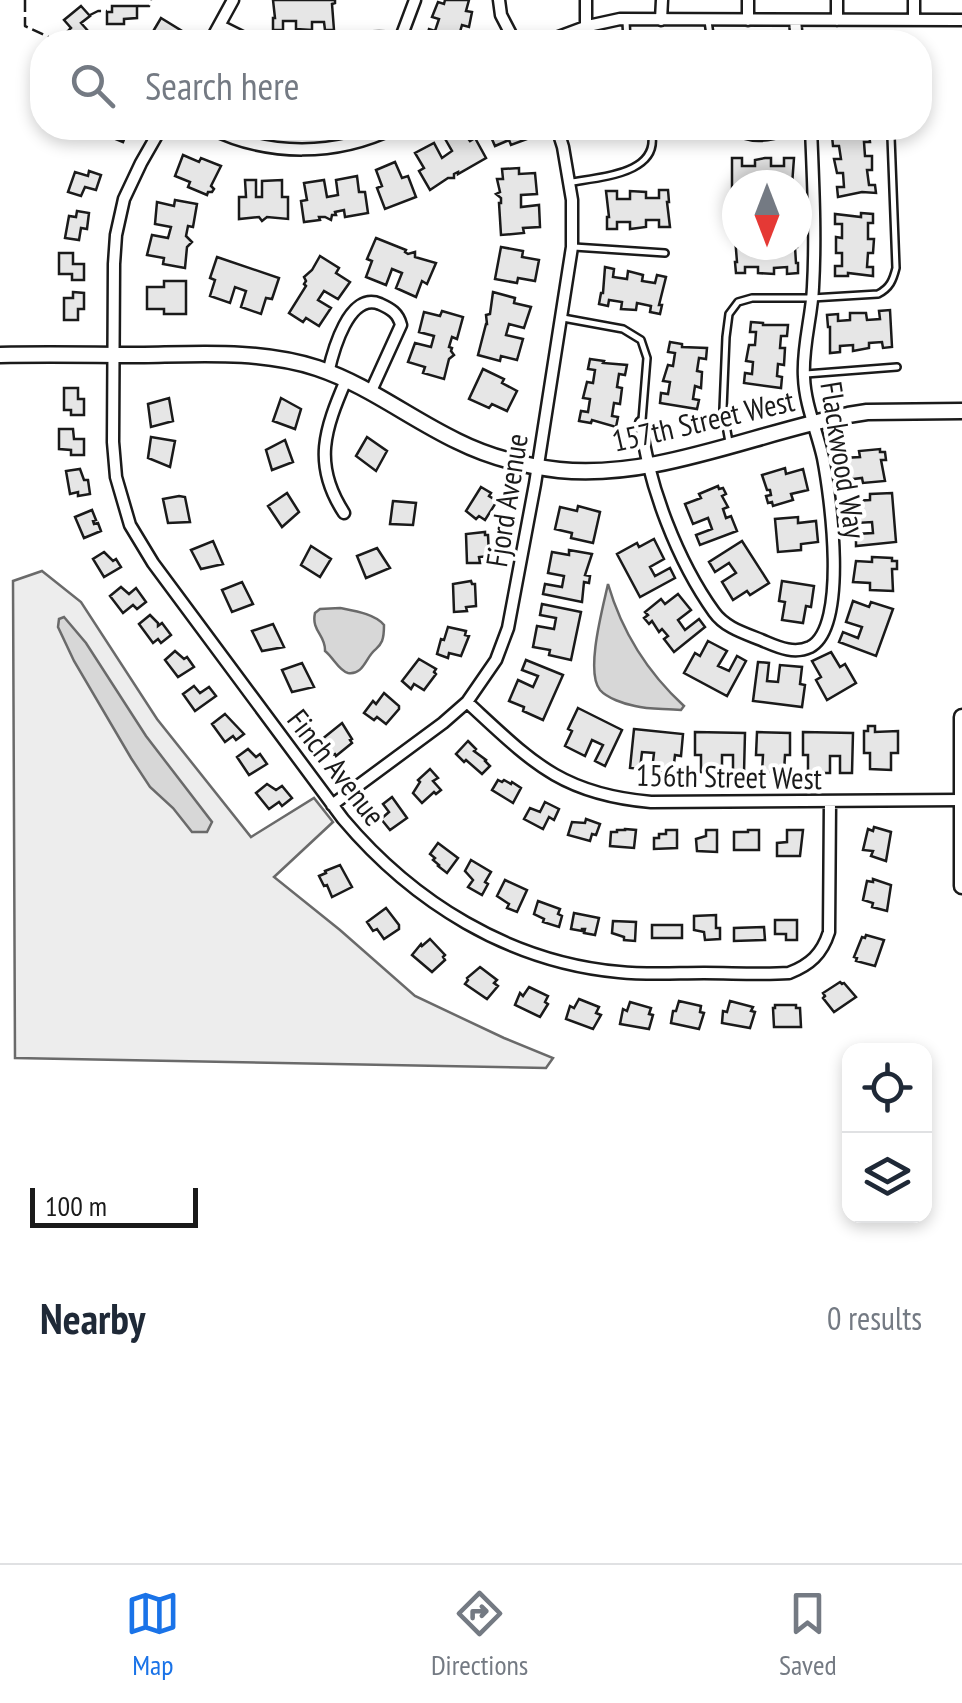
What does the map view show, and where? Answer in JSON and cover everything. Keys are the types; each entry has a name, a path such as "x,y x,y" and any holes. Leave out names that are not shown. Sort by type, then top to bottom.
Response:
{"street":[{"path":"218,30 233,0"},
{"path":"405,30 416,0"},
{"path":"500,0 500,15 508,30"},
{"path":"586,0 586,26"},
{"path":"661,20 662,0"},
{"path":"748,0 748,20"},
{"path":"837,0 837,20"},
{"path":"914,0 914,20"},
{"path":"576,30 626,19 962,20"},
{"path":"795,20 795,30"},
{"path":"220,26 228,30"},
{"name":"Finch Avenue","path":"154,140 130,185 118,224 114,264 114,460 119,492 130,525 153,563 332,805 376,856 412,888 457,918 509,944 564,962 621,972 789,972 807,965 826,942 830,922 830,802"},
{"path":"242,140 302,150 363,140"},
{"name":"Fjord Avenue","path":"332,805 467,702 496,660 508,628 569,277 572,200 560,140"},
{"name":"Flackwood Way","path":"649,465 659,506 688,568 715,613 725,624 780,648 812,646 824,631 831,608 834,557 833,522 822,456 803,374 812,298 814,216 808,140"},
{"path":"328,372 337,339 356,308 370,300 379,303 393,310 401,325 372,390"},
{"name":"157th Street West","path":"0,355 261,356 288,361 372,390 458,442 482,452 557,470 649,465 867,412 962,411"},
{"path":"344,514 331,490 324,452 328,426 346,380"},
{"path":"642,423 649,465"},
{"name":"156th Street West","path":"467,702 535,764 596,794 630,801 962,800"},
{"path":"962,717 962,886"}],"lane":[{"path":"626,19 626,30"},
{"path":"708,20 709,30"},
{"path":"569,183 634,168 648,157 652,140"},
{"path":"729,445 723,410 728,314 738,302 752,298 878,294 893,281 896,268 891,140"},
{"path":"572,247 666,252"},
{"path":"560,318 623,329 642,340 647,358 642,423"},
{"path":"803,374 898,367"}],"shaded area":[{"path":"42,571 81,602 157,719 251,837 314,798 333,822 274,877 415,996 553,1058 546,1068 15,1058 13,581"},
{"path":"608,584 637,650 684,706 681,710 631,705 600,690 595,655"},
{"path":"340,608 370,616 384,625 380,645 353,673 342,670 325,651 315,624 315,613 320,609"},
{"path":"64,617 86,643 146,736 212,822 207,832 192,832 150,787 74,661 58,627 59,619"}],"building":[{"path":"273,0 335,0 334,30 325,30 324,22 312,22 312,30 296,29 296,21 283,21 283,30 273,30"},
{"path":"445,0 469,0 469,27 435,30 439,19 432,17 438,2 444,4"},
{"path":"81,6 90,16 81,23 87,30 69,30 64,20"},
{"path":"112,6 137,6 137,18 124,19 124,24 107,24 107,12 112,12"},
{"path":"161,18 180,30 154,30"},
{"path":"446,140 476,140 486,158 430,190 419,171 424,168 415,153 434,143 442,158 452,151"},
{"path":"832,140 870,140 864,142 865,156 872,156 872,170 867,170 869,185 875,185 876,193 838,197 837,187 844,187 843,173 837,173 834,159 841,159 839,146 833,146"},
{"path":"183,155 221,166 212,192 207,195 188,187 190,182 175,176"},
{"path":"732,158 742,158 742,166 755,166 755,160 771,158 771,166 784,166 784,158 794,158 793,170 732,170"},
{"path":"395,162 402,178 408,176 416,197 385,209 377,188 382,186 376,170"},
{"path":"519,168 519,174 535,173 537,194 521,195 521,207 539,205 540,227 501,235 497,179 503,179 502,169"},
{"path":"89,171 101,175 96,190 85,187 81,196 68,192 75,172 88,176"},
{"path":"357,176 359,192 365,192 368,213 345,217 344,210 335,212 331,220 319,217 320,220 304,222 304,183 324,180 327,197 338,195 336,180"},
{"path":"245,180 256,180 256,197 262,197 262,181 282,180 282,197 288,197 288,219 239,219 239,197 246,197"},
{"path":"659,190 668,190 670,227 659,227 659,220 646,220 646,227 630,229 630,222 617,222 617,229 607,229 606,191 617,191 617,199 630,199 630,191 646,192 646,198 659,198"},
{"path":"175,200 197,204 193,227 188,226 186,236 192,242 187,247 185,268 163,264 164,258 147,255 152,235 168,238 171,227 155,224 157,202 174,206"},
{"path":"77,211 89,213 87,229 81,228 79,240 65,238 69,216 76,217"},
{"path":"861,213 873,214 873,223 868,223 868,239 874,239 873,253 868,253 867,267 873,267 873,276 835,276 835,266 842,266 842,253 836,253 836,237 842,238 842,224 835,224 835,214 861,217"},
{"path":"376,238 436,263 416,297 396,288 402,273 392,269 386,285 366,277 372,261 367,259"},
{"path":"501,247 523,251 522,257 539,260 535,281 495,279"},
{"path":"59,253 73,253 73,264 84,264 84,280 72,280 72,274 59,274"},
{"path":"320,256 339,268 336,273 350,282 338,299 324,291 318,300 331,308 319,326 289,313 306,286 304,277"},
{"path":"217,257 279,278 272,299 266,298 261,314 241,307 246,291 235,287 230,303 210,296 215,280 210,278"},
{"path":"796,260 798,273 787,274 787,267 774,268 774,274 758,273 758,267 745,267 745,273 736,273 737,262"},
{"path":"605,267 614,269 613,277 627,279 628,271 643,275 642,281 655,283 657,275 666,277 660,314 650,312 651,306 637,303 636,310 621,309 622,302 609,300 608,306 599,304"},
{"path":"164,281 186,281 186,314 147,309 147,287 164,287"},
{"path":"73,292 84,293 84,309 78,309 78,320 64,320 64,298 73,298"},
{"path":"493,292 531,307 524,328 509,324 506,335 523,339 517,360 501,356 500,361 478,355"},
{"path":"890,310 892,347 883,348 882,342 869,343 869,348 853,351 853,345 840,346 840,352 830,353 827,315 838,314 838,321 850,320 850,313 866,313 867,320 880,319 879,311"},
{"path":"442,311 463,317 457,339 452,337 449,347 454,355 449,359 444,379 423,373 425,367 408,362 415,343 431,347 434,336 419,332 424,312 440,316"},
{"path":"751,322 788,325 787,336 781,336 784,365 778,364 777,376 782,377 781,388 744,383 745,373 752,374 753,362 746,361 749,345 755,345 756,332 750,332"},
{"path":"670,342 682,347 707,348 706,359 699,358 701,388 695,386 693,399 699,400 697,409 660,403 661,393 668,394 670,382 663,381 668,365 673,366 675,353 668,352"},
{"path":"590,359 627,365 625,375 619,374 620,404 614,403 612,416 618,417 616,427 592,420 579,421 581,411 588,412 590,399 583,398 587,382 593,383 595,370 588,369"},
{"path":"483,369 504,379 502,383 517,391 507,411 469,399"},
{"path":"64,388 78,388 78,399 84,399 84,415 71,415 71,410 64,410"},
{"path":"169,398 173,421 151,427 148,404"},
{"path":"281,398 301,409 295,429 273,421"},
{"path":"59,429 73,429 74,439 84,439 84,455 71,455 71,450 59,449"},
{"path":"151,437 175,441 170,467 148,458"},
{"path":"367,437 387,451 376,471 356,456"},
{"path":"285,440 293,462 272,470 266,450"},
{"path":"859,451 885,452 886,460 881,460 885,481 845,480 843,458 860,457"},
{"path":"785,468 786,474 803,469 808,490 791,494 793,500 773,506 768,503 766,496 771,495 770,490 762,475"},
{"path":"80,469 84,480 88,480 90,494 78,496 78,492 70,494 66,471"},
{"path":"718,486 726,494 722,496 728,507 723,509 726,518 731,516 737,531 700,545 696,535 712,529 708,518 693,524 685,504"},
{"path":"481,487 497,501 485,520 466,511"},
{"path":"287,493 299,512 282,527 268,506"},
{"path":"892,493 896,542 856,546 856,534 873,533 872,522 857,523 853,501 870,500 870,494"},
{"path":"185,497 190,522 168,523 163,499"},
{"path":"393,501 416,503 413,525 390,524"},
{"path":"578,506 600,512 593,543 555,529 560,507 577,511"},
{"path":"92,510 94,524 98,523 101,531 84,538 75,517"},
{"path":"798,517 798,523 816,521 818,542 801,544 801,550 778,552 775,519"},
{"path":"485,532 489,556 479,557 480,563 467,563 466,534"},
{"path":"654,539 664,559 650,567 655,576 670,568 675,578 640,597 617,554"},
{"path":"213,541 223,564 201,569 191,550"},
{"path":"742,541 769,583 733,600 722,582 736,573 729,563 715,572 709,562"},
{"path":"311,546 331,559 320,577 301,565"},
{"path":"377,548 390,568 366,578 357,556"},
{"path":"569,550 592,554 582,602 543,594 545,584 562,587 564,576 548,573 552,552 569,555"},
{"path":"104,552 121,567 104,577 93,559"},
{"path":"872,557 897,561 897,569 892,569 893,591 870,590 870,583 853,582 856,561 872,562"},
{"path":"782,581 814,586 811,607 806,606 803,623 782,620"},
{"path":"242,582 253,604 232,612 222,590"},
{"path":"453,584 475,584 476,606 454,612"},
{"path":"121,587 129,594 136,588 146,602 123,613 110,596"},
{"path":"678,594 691,610 678,620 685,630 699,619 705,627 674,652 662,629 659,632 652,621 649,624 644,618 648,615 645,612 661,599 665,604"},
{"path":"853,601 893,609 876,656 839,642 843,632 858,638 862,627 846,622"},
{"path":"542,604 581,612 571,660 533,647 537,626 554,629 556,618 540,615"},
{"path":"150,615 171,635 161,643 158,639 153,643 139,624"},
{"path":"273,624 284,647 262,651 252,631"},
{"path":"448,627 466,631 469,636 461,656 449,653 448,658 437,654"},
{"path":"708,641 727,651 718,666 729,671 737,656 746,661 727,696 684,673 695,653 700,656"},
{"path":"175,651 184,659 187,657 194,667 178,677 165,660"},
{"path":"831,652 840,667 845,664 856,683 827,700 816,680 821,677 812,661"},
{"path":"419,659 436,669 424,690 414,684 411,689 402,681"},
{"path":"526,660 563,675 543,720 509,701 518,680 533,687 538,676 522,670"},
{"path":"758,662 769,663 767,681 778,682 780,665 802,667 802,707 753,701"},
{"path":"302,663 314,687 292,692 282,670"},
{"path":"194,686 200,693 209,687 216,696 195,711 183,694"},
{"path":"384,693 399,706 386,724 364,713"},
{"path":"578,708 622,730 605,766 595,761 603,745 592,740 585,756 565,746"},
{"path":"225,714 244,734 236,740 233,736 225,742 212,724"},
{"path":"342,723 352,743 336,756 321,740"},
{"path":"868,726 875,726 875,732 898,731 898,753 891,753 891,770 870,769 870,753 864,753 864,731 868,731"},
{"path":"634,729 683,734 681,756 675,755 673,772 652,770 654,753 642,752 640,769 630,768"},
{"path":"695,732 745,733 744,773 733,773 733,755 722,755 722,772 701,772 701,755 695,755"},
{"path":"757,732 790,733 790,755 785,755 784,772 762,772 763,755 756,755"},
{"path":"803,732 853,733 852,773 840,773 840,756 830,756 830,773 808,773"},
{"path":"468,741 490,766 482,774 456,754"},
{"path":"248,749 256,757 260,754 267,764 249,775 237,757"},
{"path":"430,769 441,790 422,803 413,793 418,780"},
{"path":"498,780 521,788 513,803 492,790"},
{"path":"267,784 276,790 282,786 292,798 269,809 256,793"},
{"path":"392,797 407,818 390,830 381,819 389,812 383,804"},
{"path":"545,802 559,809 543,829 524,819 530,808 540,812"},
{"path":"586,819 600,824 590,841 568,835 572,822 585,823"},
{"path":"874,827 891,832 886,861 871,856 873,851 863,850 868,829 873,831"},
{"path":"636,830 634,848 610,846 611,832"},
{"path":"666,830 677,830 677,848 654,849 654,838 666,834"},
{"path":"706,830 717,830 717,852 697,851 696,839 706,836"},
{"path":"759,830 759,850 734,850 734,832"},
{"path":"787,830 803,830 800,856 777,856 777,843 787,842"},
{"path":"438,843 458,858 447,873 430,854"},
{"path":"471,860 491,872 482,895 468,887 473,880 465,871"},
{"path":"340,865 352,887 332,897 319,876"},
{"path":"505,880 527,890 517,912 507,908 509,904 497,896"},
{"path":"867,881 891,885 887,911 863,900"},
{"path":"538,901 560,909 559,927 534,914"},
{"path":"386,908 399,929 384,939 367,922"},
{"path":"574,913 599,918 595,935 584,933 585,929 571,929"},
{"path":"716,915 720,939 705,940 704,932 694,930 694,916"},
{"path":"775,920 797,920 797,940 775,934"},
{"path":"613,921 636,922 635,941 612,933"},
{"path":"652,925 682,925 682,938 652,938"},
{"path":"764,927 765,940 734,941 734,928"},
{"path":"866,935 884,940 875,966 854,957"},
{"path":"430,939 445,955 445,960 432,972 412,955"},
{"path":"480,967 497,980 494,983 498,986 487,999 465,984"},
{"path":"840,982 856,997 834,1012 823,993"},
{"path":"529,987 548,996 540,1017 515,1005 520,993 523,996"},
{"path":"579,999 599,1007 596,1013 601,1015 593,1029 566,1019 570,1006 574,1008"},
{"path":"679,1001 701,1006 700,1012 704,1013 699,1029 671,1023"},
{"path":"730,1001 753,1007 750,1028 722,1023 723,1011 727,1012"},
{"path":"630,1002 651,1008 649,1029 620,1024 623,1009 627,1011"},
{"path":"775,1005 800,1008 801,1027 774,1027"}],"fence":[{"path":"25,0 25,26 34,30"},
{"path":"138,6 149,6 151,0"},
{"path":"90,15 107,11"}]}
